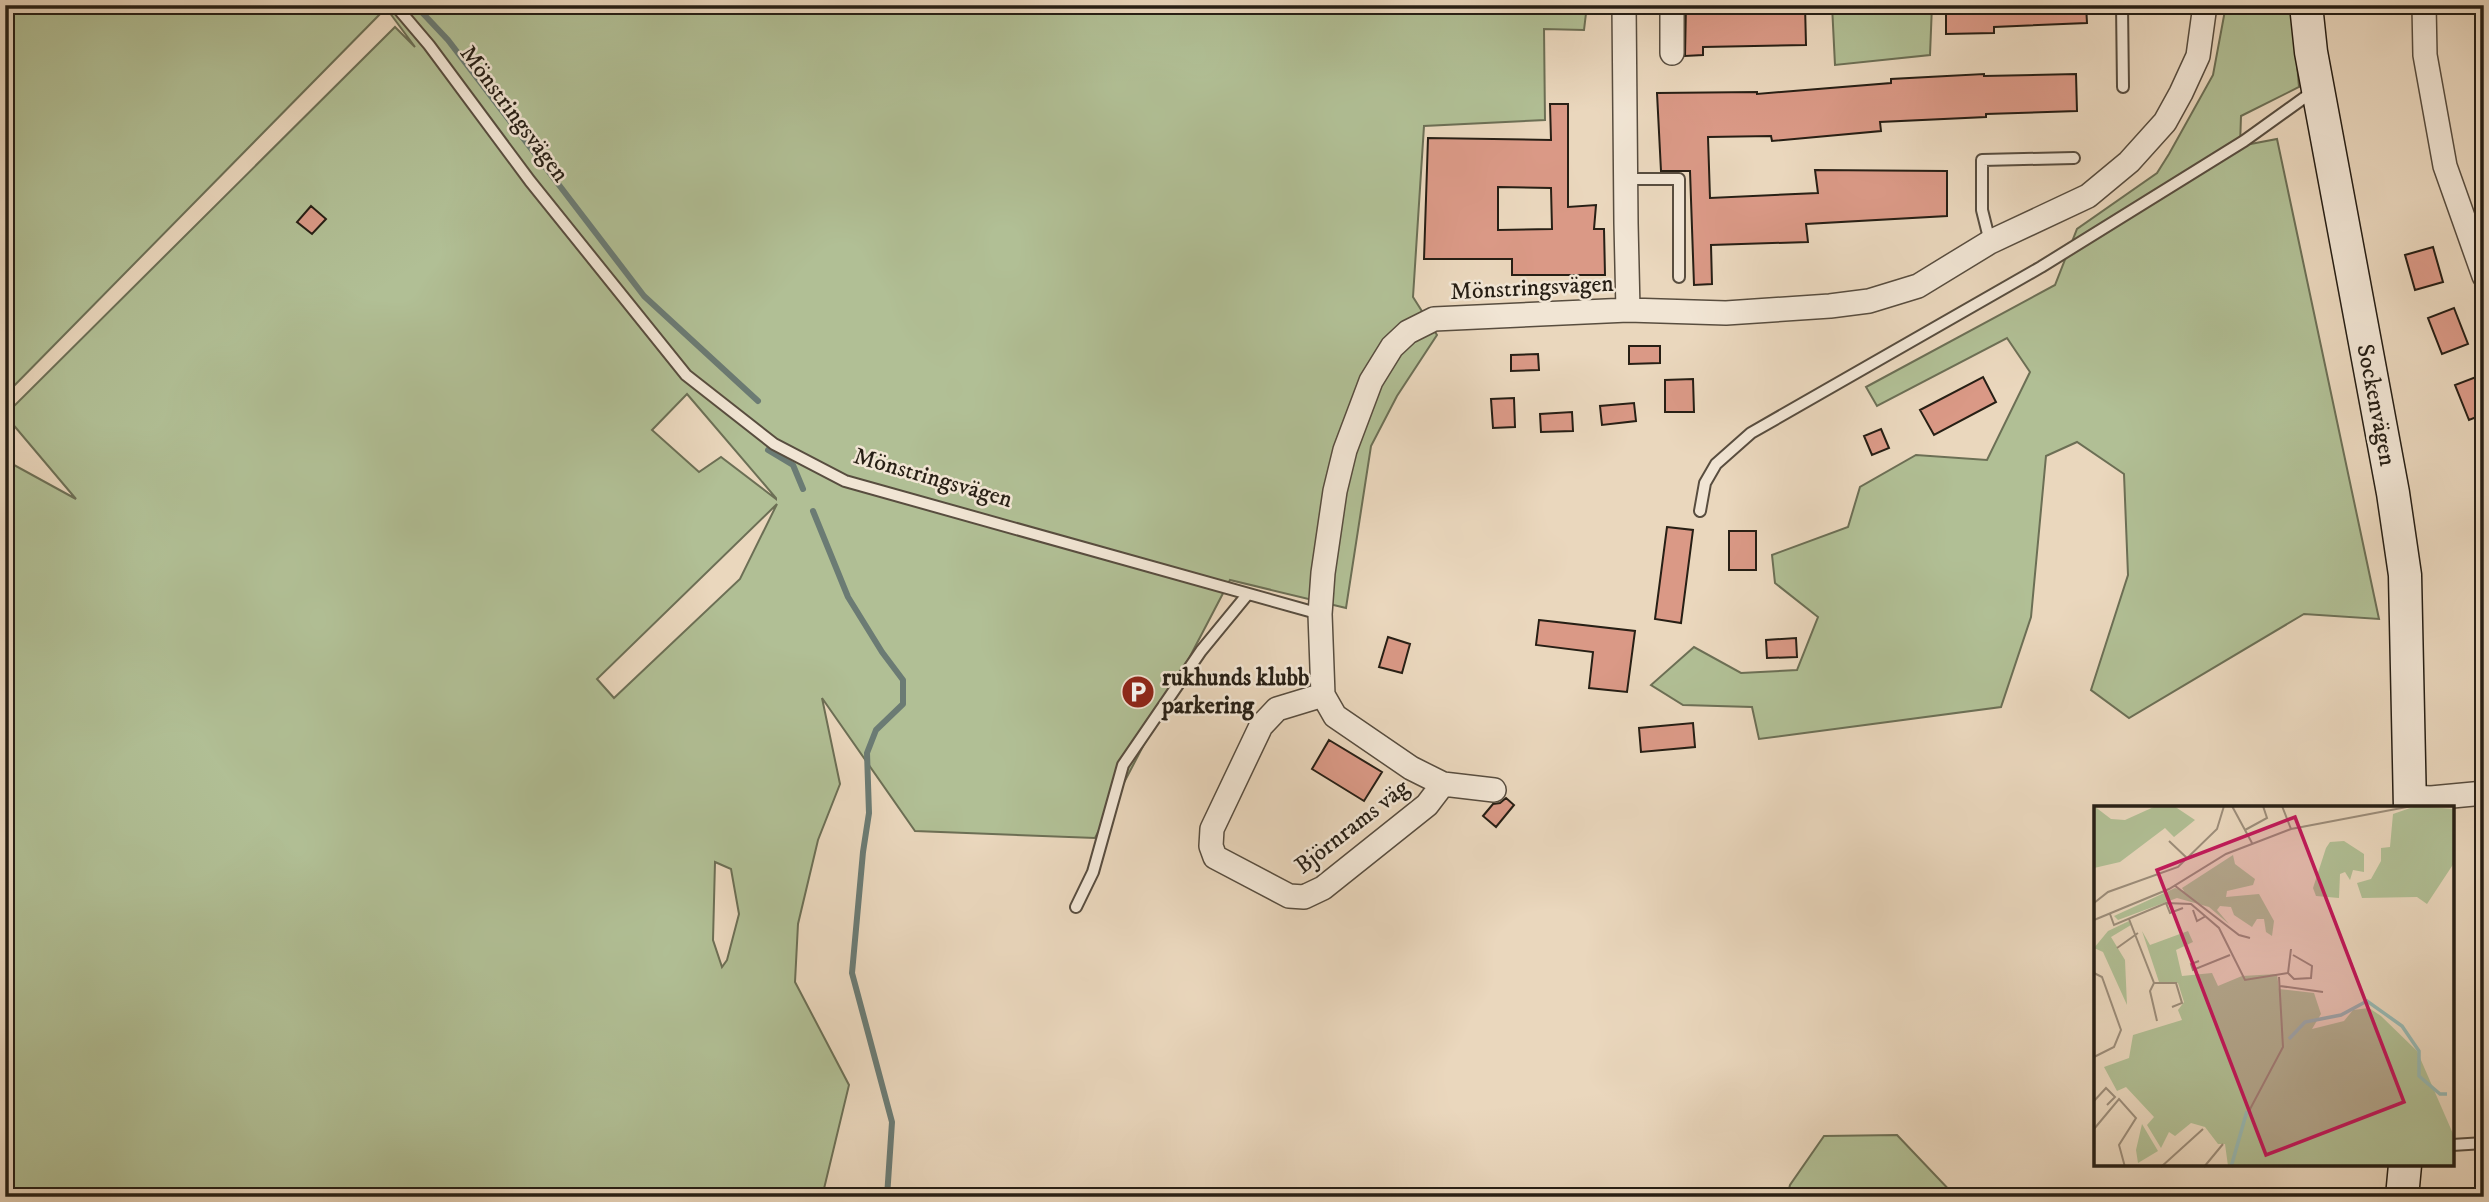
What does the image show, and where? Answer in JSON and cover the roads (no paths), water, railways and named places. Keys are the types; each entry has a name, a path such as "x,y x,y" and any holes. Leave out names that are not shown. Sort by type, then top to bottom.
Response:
{"street":[{"name":"Mönstringsvägen","path":"1625,5 1628,310"},
{"path":"1672,5 1672,53"},
{"name":"Mönstringsvägen","path":"1323,695 1320,614 1333,505 1345,450 1371,381 1392,347 1408,332 1434,319 1628,310 1726,313 1830,306 1868,301 1917,286 1990,242 2088,197 2129,162 2165,122 2181,93 2198,56 2205,5"},
{"name":"Sockenvägen","path":"2306,5 2308,35 2393,493 2405,575 2410,803"},
{"path":"2424,5 2425,55 2445,166 2482,269"},
{"path":"1323,695 1335,716 1411,768 1443,784 1494,790"},
{"name":"Björnrams väg","path":"1323,695 1278,709 1261,726 1212,829 1211,846 1215,857 1289,896 1304,897 1323,888 1427,805 1443,784"},
{"path":"2410,803 2431,798 2484,793"},
{"path":"2402,1197 2405,1167"}],"lane":[{"name":"Mönstringsvägen","path":"395,5 429,45 530,181 686,375 774,444 845,481 1320,614"},
{"path":"2122,5 2123,87"},
{"path":"1700,512 1705,483 1716,464 1751,433 2041,267 2244,141 2318,89"},
{"path":"1990,242 1982,210 1982,160 2074,158"},
{"path":"1626,179 1679,179 1679,277"},
{"path":"1076,907 1093,872 1123,765 1201,651 1247,595"},
{"path":"2454,1145 2484,1143"}],"waterway":[{"path":"415,5 448,40 644,296 758,401"},
{"path":"768,450 793,465 803,489"},
{"path":"813,511 848,597 903,680 903,704 876,730 867,753 869,813 852,973 892,1122 887,1197"}],"place":[{"name":"rukhunds klubb parkering","path":"1138,692"}]}
